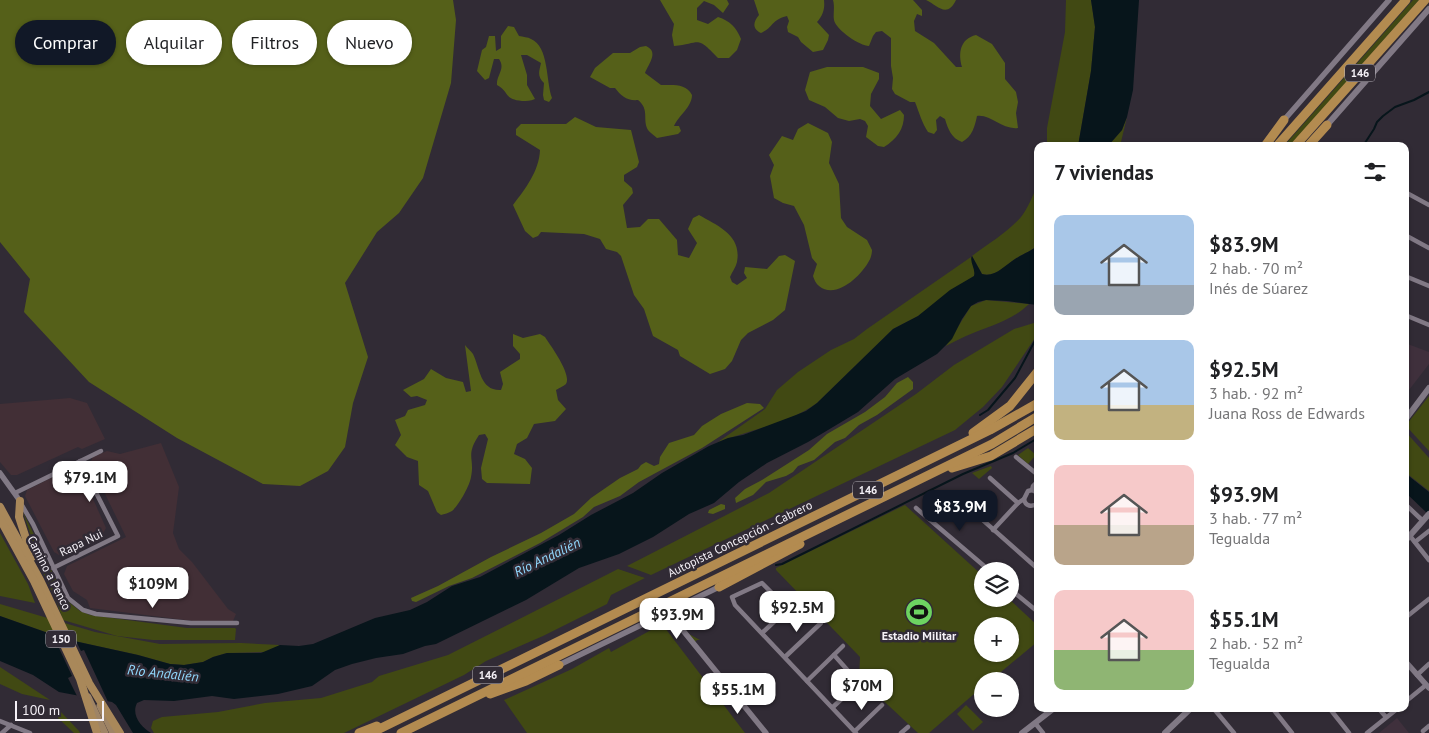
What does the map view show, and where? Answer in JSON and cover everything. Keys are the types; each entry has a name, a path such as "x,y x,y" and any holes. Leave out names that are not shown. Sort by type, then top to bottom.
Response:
{"highway":[{"name":"146","path":"1281,142 1406,0"},
{"name":"146","path":"1299,142 1424,0"},
{"path":"1268,142 1284,120"},
{"path":"1311,142 1327,124"},
{"path":"948,450 1004,411 1034,376"},
{"name":"Autopista Concepción - Cabrero","path":"371,733 1003,424 1034,405"},
{"name":"Autopista Concepción - Cabrero","path":"401,733 992,444 1034,418"},
{"path":"928,475 990,456 1034,430"},
{"path":"20,502 19,517 40,580"},
{"name":"Camino a Penco","path":"0,507 40,580 46,600 80,679 108,732"},
{"path":"719,588 809,539 848,514"},
{"name":"Camino a Penco","path":"0,519 46,600 89,683 108,732"},
{"path":"470,698 502,690 559,665"},
{"path":"359,733 399,719"}],"main road":[{"path":"1327,124 1429,9"},
{"path":"1409,415 1429,388"},
{"path":"1409,537 1426,517"},
{"path":"1022,733 1049,712"},
{"path":"1165,733 1187,712"}],"street":[{"path":"1284,120 1389,0"},
{"path":"1409,194 1429,205"},
{"path":"1409,237 1429,248"},
{"path":"1409,278 1429,286"},
{"path":"1409,317 1429,325"},
{"path":"15,493 101,451"},
{"path":"1016,457 1034,472"},
{"name":"Rapa Nui","path":"53,568 118,536 80,461"},
{"path":"0,473 20,502 66,594 72,602 83,610 96,614 191,623 237,623"},
{"path":"990,478 1018,503"},
{"path":"993,530 1024,498 1026,492 1034,487"},
{"path":"1024,498 1027,505 1034,506"},
{"path":"959,499 1034,566"},
{"path":"1409,506 1426,517"},
{"path":"916,508 979,562"},
{"path":"1415,542 1429,531"},
{"path":"1409,539 1415,542 1429,560"},
{"path":"788,609 762,583 732,598 735,605 856,732 882,705"},
{"path":"559,665 719,588"},
{"path":"1019,596 1034,609"},
{"path":"1409,615 1429,599"},
{"path":"762,633 793,604"},
{"path":"668,612 766,733"},
{"path":"785,657 821,623"},
{"path":"807,680 843,646"},
{"path":"832,707 859,682 834,655"},
{"path":"1417,675 1429,664"},
{"path":"1409,666 1428,687 1409,699"},
{"path":"1216,712 1234,733"},
{"path":"1275,712 1292,733"},
{"path":"1332,712 1349,733"},
{"path":"1382,712 1386,717"},
{"path":"1367,733 1393,712"},
{"path":"0,721 30,733"},
{"path":"1035,723 1043,733"},
{"path":"2,733 11,725"},
{"path":"901,733 908,726"},
{"path":"1423,732 1429,726"}],"shaded area":[{"path":"1409,344 1429,352 1429,364 1409,390"},
{"path":"70,398 87,403 105,439 82,449 78,447 17,475 11,475 0,462 0,404"},
{"path":"161,443 179,487 173,533 179,549 192,562 228,609 236,614 233,621 193,621 90,608 87,600 73,591 64,574 67,566 126,537 90,463 93,457 107,451 120,454"},
{"path":"71,468 76,468 81,472 106,528 102,535 59,555 54,552 25,496 27,490"},
{"path":"1397,718 1409,733 1379,733"}],"green space":[{"path":"0,0 453,0 456,20 451,83 423,178 399,213 377,232 345,283 368,357 353,403 345,447 328,471 300,486 263,484 177,438 89,382 24,312 30,279 0,242"},
{"path":"660,0 727,0 729,4 723,13 714,5 704,1 697,8 697,20 708,24 718,17 726,20 735,28 741,39 737,50 729,58 718,58 702,43 694,42 674,46 672,35 674,24"},
{"path":"754,0 824,0 823,12 817,22 829,35 823,50 813,52 798,37 788,32 789,21 787,16 778,20 765,31 761,33 758,31 754,25 759,15"},
{"path":"833,0 913,0 922,10 922,16 917,14 914,21 915,31 934,43 956,67 962,67 960,52 966,40 976,35 992,44 1005,63 1005,79 1016,92 1018,128 1007,127 987,117 977,116 971,134 962,142 953,136 945,119 940,116 936,120 937,130 934,134 928,132 915,102 910,102 895,94 892,89 891,38 882,31 876,32 869,46 849,37 839,28 834,20"},
{"path":"926,0 956,0 953,6 945,10"},
{"path":"1066,0 1091,0 1095,27 1091,71 1079,142 1047,142 1047,128 1065,32"},
{"path":"1413,0 1419,0 1294,142 1288,142"},
{"path":"508,26 514,27 519,36 527,37 537,43 541,49 552,98 549,102 544,100 544,83 539,74 541,63 527,55 521,55 527,75 527,85 535,99 533,100 522,101 512,99 497,85 502,66 499,59 494,59 489,78 485,80 477,71 482,50 486,47 489,36 495,36 496,51 501,48 501,36"},
{"path":"646,46 652,51 652,55 651,62 645,73 661,85 683,87 692,95 688,107 674,126 679,126 681,131 678,134 657,138 646,126 644,107 638,100 627,99 615,88 610,88 590,77 595,68 613,53 630,53"},
{"path":"827,67 863,67 879,73 879,79 871,94 870,106 881,119 900,110 904,115 901,129 893,141 884,147 878,146 866,137 868,126 865,121 860,119 849,121 838,118 825,107 809,100 805,90 810,72"},
{"path":"575,117 596,127 631,130 639,162 637,167 624,175 624,181 632,188 633,193 623,205 627,228 640,227 648,219 659,219 677,240 678,255 689,258 697,243 688,229 693,218 699,215 727,232 736,245 738,253 737,262 730,277 732,282 737,285 747,278 744,273 745,267 767,269 779,256 785,255 795,261 785,310 773,320 748,333 741,340 732,361 725,369 710,374 680,356 678,350 653,336 644,309 634,295 621,256 617,252 606,249 600,239 584,234 541,232 533,238 525,231 513,205 527,186 534,172 540,150 516,135 516,129 521,124 566,124"},
{"path":"1127,117 1121,142 1112,142 1122,130"},
{"path":"808,123 828,133 832,142 829,163 839,184 841,218 847,227 867,240 872,250 870,260 860,273 847,284 833,290 826,290 815,281 813,276 817,264 812,258 804,225 794,206 774,198 770,176 774,165 769,155 782,136 793,140 798,129"},
{"path":"1034,192 1034,248 996,273 982,274 972,256 1016,223"},
{"path":"971,257 974,276 918,316 893,329 817,403 794,416 718,442 765,409 777,390 798,372 831,350 854,339"},
{"path":"986,300 1029,304 1015,315 946,346 971,306"},
{"path":"1034,323 1034,339 1002,387 983,407 955,430 651,575 627,566 769,493 916,394 954,365 1014,329"},
{"path":"513,334 523,338 540,334 545,337 560,360 566,374 566,384 556,390 558,400 566,409 555,421 534,424 527,438 517,444 514,454 525,459 532,468 530,484 487,483 482,479 481,468 488,439 485,434 479,435 472,448 472,471 466,490 452,511 441,515 437,512 428,491 419,485 418,461 407,457 395,445 401,435 395,420 405,416 408,410 425,405 427,400 417,396 411,397 403,390 424,379 431,369 446,378 463,382 466,392 471,391 465,345 473,354 485,383 489,387 501,390 503,384 500,372 520,359 520,354 513,346"},
{"path":"908,377 913,382 913,389 877,415 859,425 845,438 835,442 814,460 798,466 786,476 766,482 753,495 736,503 735,498 745,489 809,450 827,434 865,412 885,397 897,383"},
{"path":"1429,396 1429,451 1409,429 1409,421"},
{"path":"747,403 760,404 764,408 702,448 639,482 620,496 594,507 583,517 540,543 472,578 449,586 416,602 412,601 411,598 541,533 574,514 591,498 646,462 654,466 659,464 660,457 669,443 694,435 702,426 721,414"},
{"path":"1409,436 1429,458 1429,491 1409,475"},
{"path":"1028,448 1034,453 1034,457 1028,464 1018,455"},
{"path":"991,466 992,468 979,479 972,473"},
{"path":"721,504 725,505 725,509 713,514 708,513 709,510"},
{"name":"Estadio Militar","path":"905,505 974,568 974,607 1018,607 1034,622 1034,644 1019,657 1019,617 974,617 974,662 1013,662 1001,672 974,672 974,694 929,733 918,733 859,678 860,657 776,568"},
{"path":"23,512 66,600 80,611 90,615 187,628 235,628 235,640 153,640 117,636 63,620 44,575"},
{"path":"0,533 28,584 35,603 0,596"},
{"path":"618,569 645,578 611,595 607,604 543,636 486,661 464,675 344,733 154,733 151,728 153,721 162,717 218,712 265,703 321,698 372,682 379,676 448,655"},
{"path":"704,601 712,606 695,612 686,609"},
{"path":"0,604 95,632 160,644 241,643 280,645 267,652 227,653 203,662 184,665 170,664 65,639 0,616"},
{"path":"679,613 687,617 683,627 689,634 700,640 695,642 675,619 675,615"},
{"path":"662,624 745,733 527,733 504,700 572,669 609,648 611,652"},
{"path":"0,667 50,700 22,694 0,684"},
{"path":"966,705 974,713 974,717 978,717 983,722 973,731 957,714"},
{"path":"60,711 80,733 74,733 58,718"}],"water":[{"path":"1091,0 1139,0 1133,90 1122,130 1112,142 1079,142 1091,71 1095,27"},
{"name":"Río Andalién","path":"1034,248 1034,305 986,300 978,302 971,306 952,339 937,354 895,379 858,412 808,442 767,463 739,482 714,503 689,514 653,537 619,554 579,568 526,600 436,644 403,654 352,664 335,670 312,686 278,694 234,699 212,696 174,701 144,700 137,703 135,712 141,724 151,733 133,733 116,705 112,702 59,692 33,675 0,661 0,616 65,639 170,664 184,665 203,662 227,653 261,653 280,645 299,646 313,644 375,618 410,610 452,586 480,577 559,535 591,515 633,493 662,473 709,446 806,411 817,403 893,329 918,316 950,290 974,276 972,256 982,274 987,275 996,273"},
{"path":"1409,476 1429,492 1429,515 1409,496"}],"pier":[{"path":"52,633 75,639 81,651 84,650 109,704 78,698 68,678 72,676"}],"waterway":[{"path":"1366,142 1377,122 1383,116 1395,107 1429,92"},
{"path":"980,415 988,410 1015,378 1034,342"},
{"path":"776,565 782,564 963,474 1013,453 1034,440"}],"place":[{"name":"Estadio Militar","path":"919,612"}]}
